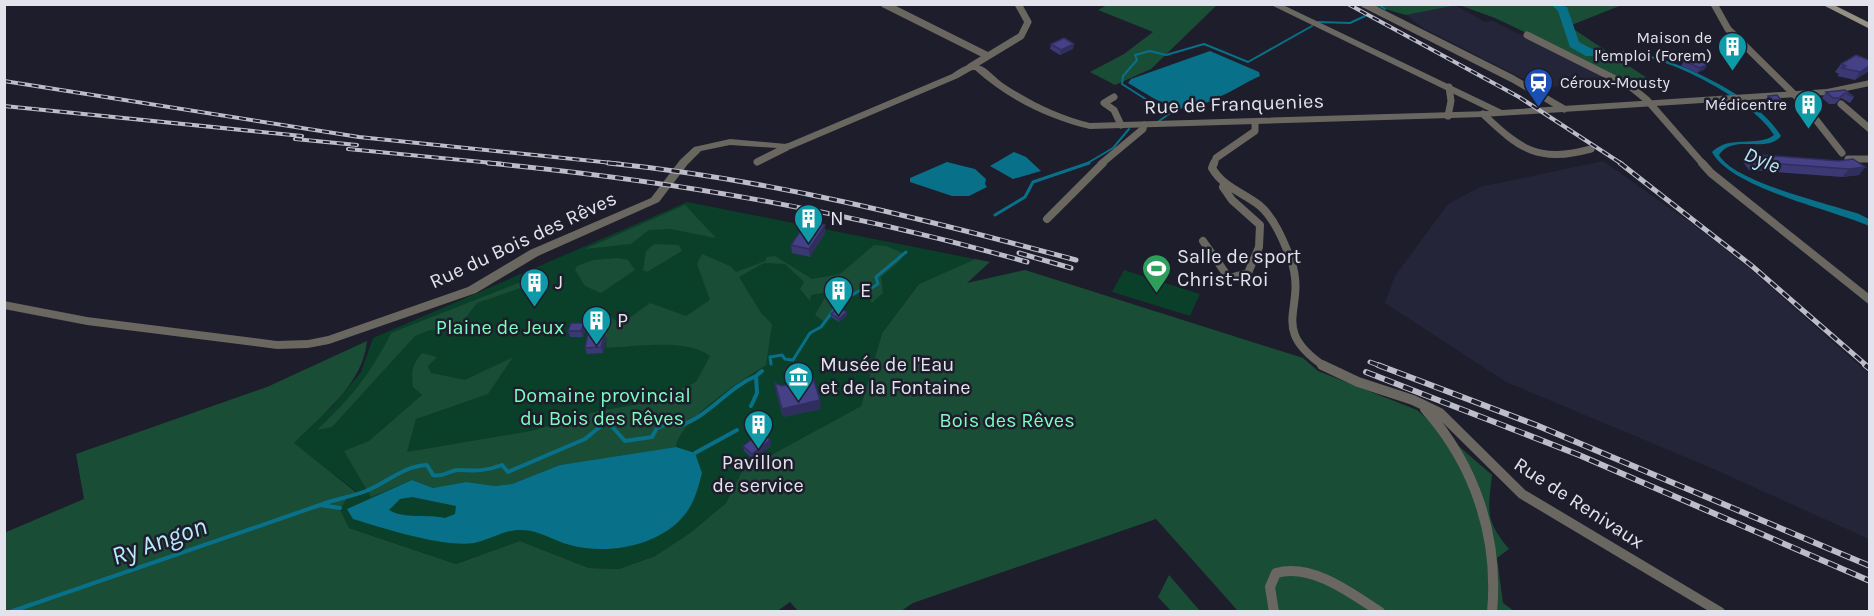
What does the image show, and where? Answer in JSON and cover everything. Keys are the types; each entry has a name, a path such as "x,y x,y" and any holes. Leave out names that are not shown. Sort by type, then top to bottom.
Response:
{"main road":[{"path":"1825,4 1869,27"}],"street":[{"path":"884,4 986,55"},
{"path":"758,162 786,147 971,71 986,55 1021,36 1027,28 1028,22 1018,4"},
{"path":"1273,4 1501,113"},
{"path":"1364,4 1513,79 1564,109"},
{"path":"1714,4 1736,38 1793,94 1845,156 1869,159"},
{"path":"1527,35 1630,87 1652,104 1710,173 1869,300"},
{"name":"Rue de Franquenies","path":"971,71 997,82 1064,120 1090,126 1448,116 1793,94 1843,90 1869,84"},
{"path":"1448,116 1451,101 1449,87"},
{"path":"1114,97 1104,103 1114,110 1121,125"},
{"path":"1841,104 1869,129"},
{"path":"1483,114 1513,143 1536,154 1559,158 1591,149"},
{"path":"1203,241 1217,255 1220,266 1229,278 1248,273 1259,247 1260,225 1232,200 1223,187 1225,184 1213,171 1213,163 1220,155 1255,131 1257,126 1255,122"},
{"path":"1047,219 1092,175 1111,152 1143,129 1144,125"},
{"name":"Rue du Bois des Rêves","path":"4,305 87,321 251,342 308,344 349,333 472,290 494,280 519,260 655,200 684,162 698,149 730,142 786,147"},
{"name":"Rue de Renivaux","path":"1225,184 1261,205 1281,239 1295,275 1296,290 1289,317 1290,326 1302,348 1314,360 1328,368 1430,407 1452,423 1493,468 1515,488 1720,612"},
{"path":"1419,403 1441,425 1478,498 1492,551 1492,612"},
{"path":"1274,612 1270,591 1271,583 1280,572 1296,569 1323,577 1380,612"}],"shaded area":[{"path":"1455,5 1485,22 1493,21 1607,77 1543,89 1423,28 1406,15"},
{"path":"1603,161 1698,228 1749,268 1869,374 1869,539 1709,467 1506,382 1385,303 1395,276 1448,204 1480,187"}],"green space":[{"path":"1107,5 1217,5 1151,69 1115,85 1090,72 1124,54 1153,32 1098,10"},
{"path":"1371,5 1457,5 1406,15"},
{"path":"1459,5 1622,5 1569,26 1653,82 1639,87 1495,18"},
{"name":"Domaine provincial du Bois des Rêves","path":"687,202 975,259 919,284 882,333 861,406 742,471 726,503 690,533 655,556 619,569 589,568 520,541 456,564 349,528 339,510 347,498 357,492 293,443 332,407 361,372 373,338"},
{"path":"685,205 716,238 670,229 649,230 631,244 585,249"},
{"path":"654,244 679,245 682,251 647,272 643,270 646,251"},
{"path":"874,245 886,246 903,253 901,260 881,277 883,293 872,303 862,286 823,321 815,315 828,292 811,295 810,301 800,289 804,282 785,264 764,263 739,277 761,313 772,324 766,365 728,390 700,413 680,436 676,447 560,465 512,484 495,486 466,482 433,488 412,480 371,497 344,451 369,441 422,395 413,387 412,377 414,365 422,353 437,357 428,366 431,373 465,380 513,357 488,394 416,419 407,452 531,431 599,411 656,401 696,382 710,356 700,350 675,345 606,348 607,338 591,333 583,317 608,315 621,324 650,303 686,316 710,300 697,264 702,254 730,266 736,272 765,261 767,257 775,256 812,279 840,274"},
{"path":"618,258 628,260 635,270 601,293 585,286 575,270 577,266 593,260"},
{"name":"Bois des Rêves","path":"975,259 990,262 967,283 1025,270 1303,358 1318,371 1417,410 1492,475 1490,515 1492,523 1509,549 1497,558 1503,603 1514,611 1238,611 1156,519 913,603 901,611 798,611 790,602 776,612 5,611 4,533 84,499 76,454 267,387 367,341 364,357 350,385 294,443 357,493 347,498 340,510 349,528 456,564 520,541 589,568 619,569 655,556 690,533 726,503 742,471 861,406 882,333 919,284"},
{"name":"Salle de sport Christ-Roi","path":"1124,270 1200,294 1190,316 1112,292"},
{"path":"536,276 541,281 477,303 457,329 430,330 415,336 332,427 317,430 359,385 391,333"},
{"path":"1169,575 1200,611 1171,611 1158,597"}],"water":[{"path":"1580,46 1599,52 1627,51 1652,56 1716,82 1737,95 1755,108 1781,136 1767,143 1733,145 1725,149 1719,155 1728,165 1761,183 1859,214 1869,219 1869,226 1760,187 1723,165 1712,152 1719,147 1735,142 1760,141 1774,135 1748,108 1729,94 1663,62 1626,53 1595,54 1576,50"},
{"path":"1210,51 1259,72 1260,76 1220,97 1187,108 1165,104 1128,83 1131,79"},
{"path":"1014,152 1026,157 1041,171 1013,179 990,166"},
{"path":"947,162 975,169 986,179 987,187 969,196 952,196 910,182 910,178"},
{"path":"676,447 695,453 702,473 692,503 680,520 653,539 619,548 585,548 522,530 510,531 480,542 447,543 353,519 347,509 412,480 433,488 466,482 495,486 512,484 560,465","holes":["412,497 456,506 455,514 445,518 408,515 389,510 400,499"]}],"building":[{"path":"1064,38 1074,44 1061,50 1051,44"},
{"path":"1856,55 1869,60 1869,66 1860,72 1842,68 1846,66 1841,64"},
{"path":"1692,57 1708,64 1700,68 1684,61"},
{"path":"1845,90 1854,97 1845,93 1839,98 1833,98 1826,92"},
{"path":"1777,95 1785,105 1774,104 1768,96"},
{"path":"1749,154 1839,161 1853,159 1865,167 1849,169 1755,162"},
{"path":"807,221 825,225 809,249 791,245"},
{"path":"839,307 847,312 839,319 831,314"},
{"path":"571,323 584,323 581,331 568,331"},
{"path":"588,333 605,333 601,347 585,348"},
{"path":"813,378 820,400 782,409 775,383 782,386"},
{"path":"761,432 770,440 752,454 743,446"}],"waterway":[{"name":"Ry Angon","path":"1378,4 1385,9"},
{"name":"Dyle","path":"1556,4 1563,9 1574,44 1590,53 1597,53"},
{"name":"Ry Angon","path":"1318,22 1350,23 1365,16"},
{"name":"Ry Angon","path":"1159,121 1169,114 1122,84 1123,76 1137,60 1135,55 1150,51 1166,55 1204,44 1248,62 1312,26"},
{"name":"Ry Angon","path":"1086,164 1113,148 1129,129"},
{"name":"Ry Angon","path":"995,215 1025,197 1033,182 1089,163"},
{"name":"Ry Angon","path":"771,364 770,357 782,355 785,359 793,360 810,333 821,327 839,303 862,289 870,289 878,284 876,277 906,252"},
{"name":"Ry Angon","path":"756,376 762,371"},
{"name":"Ry Angon","path":"320,505 374,488 418,466 427,465 433,475 437,476 456,470 481,470 502,465 508,472 585,439 607,421 625,441 652,437 657,428 673,422 679,426 700,416 736,387 756,376"},
{"name":"Ry Angon","path":"751,406 757,393 756,376"},
{"name":"Ry Angon","path":"695,453 737,430"},
{"name":"Ry Angon","path":"10,612 320,505"},
{"name":"Ry Angon","path":"320,505 340,508"}],"railway":[{"path":"1348,4 1519,97 1622,164"},
{"path":"4,81 359,137 622,164"},
{"path":"4,106 302,136"},
{"path":"295,139 357,145"},
{"path":"348,149 503,164"},
{"path":"488,163 625,179 760,200 893,228 1027,262"},
{"path":"608,163 727,179 843,202 960,229 1076,260"},
{"path":"1620,163 1752,266 1867,366"},
{"path":"1019,253 1071,268"},
{"path":"1370,362 1381,366"},
{"path":"1378,365 1536,425 1870,566"},
{"path":"1865,365 1870,369"},
{"path":"1366,372 1579,455 1870,581"}],"place":[{"name":"Maison de l'emploi (Forem)","path":"1733,72"},
{"name":"Céroux-Mousty","path":"1539,108"},
{"name":"Médicentre","path":"1808,130"},
{"name":"N","path":"809,244"},
{"name":"Salle de sport Christ-Roi","path":"1156,294"},
{"name":"J","path":"534,308"},
{"name":"E","path":"839,316"},
{"name":"P","path":"596,346"},
{"name":"Musée de l'Eau et de la Fontaine","path":"799,402"},
{"name":"Pavillon de service","path":"758,450"}],"park label":[{"name":"Plaine de Jeux","path":"500,327"}]}
